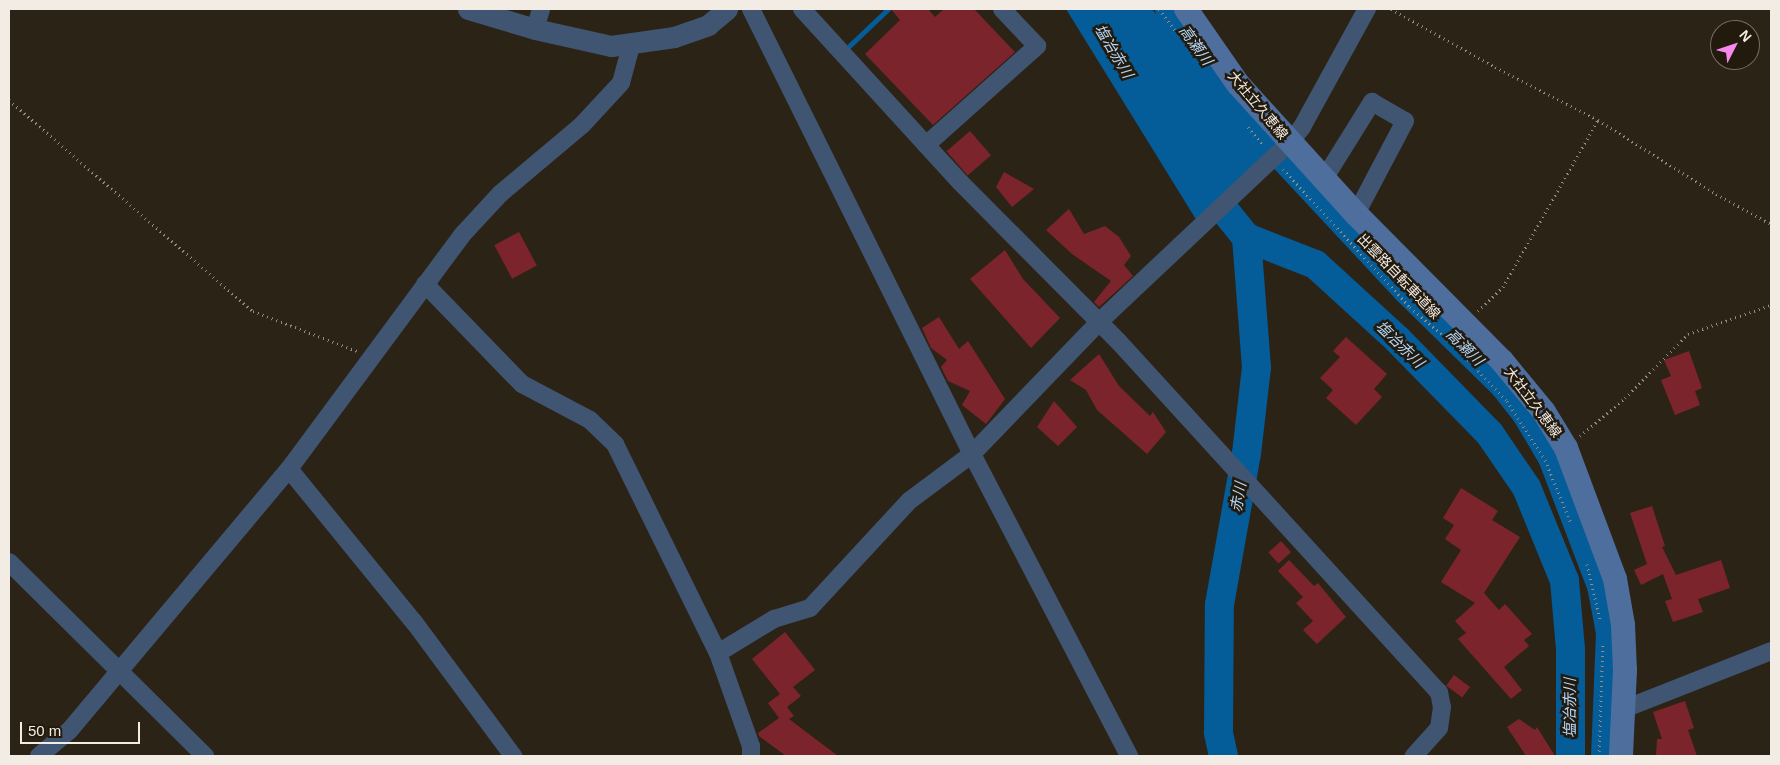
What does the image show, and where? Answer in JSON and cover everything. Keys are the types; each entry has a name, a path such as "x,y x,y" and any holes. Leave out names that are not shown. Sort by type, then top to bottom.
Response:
{"main road":[{"name":"大社立久恵線","path":"1186,9 1238,84 1356,214 1502,361 1544,412 1566,448 1615,579 1623,625 1624,709 1621,756"}],"street":[{"path":"468,9 534,29 611,46 631,46 674,37 708,25 727,9"},
{"path":"534,29 541,9"},
{"path":"750,9 972,454 1129,756"},
{"path":"802,9 926,146 1099,322 1439,692 1442,707 1439,728 1414,756"},
{"path":"926,146 1036,46 1002,9"},
{"path":"718,653 774,619 810,608 909,501 972,454 1099,322 1273,159 1302,127 1367,9"},
{"path":"39,756 69,731 117,672 190,590 289,469 462,234 500,194 573,134 621,82 631,46"},
{"path":"1324,179 1372,102 1405,121 1356,214"},
{"path":"425,284 522,384 590,420 615,444 718,653 752,746 751,756"},
{"path":"289,469 426,638 513,756"},
{"path":"9,562 117,672 204,756"},
{"path":"1624,709 1771,651"}],"path":[{"path":"1159,9 1176,32"},
{"path":"1391,9 1495,67 1598,120 1716,194 1771,224"},
{"path":"9,100 253,311 372,357"},
{"path":"1465,323 1503,287 1598,120"},
{"name":"出雲路自転車道線","path":"1244,122 1273,159 1410,307 1454,345 1507,401 1545,460 1573,528"},
{"path":"1566,448 1625,398 1688,334 1771,305"},
{"path":"1586,562 1601,620"},
{"path":"1599,756 1603,640"}],"water":[{"path":"1066,9 1152,9 1266,158 1197,221"}],"building":[{"path":"891,9 928,9 935,17 944,9 974,9 1015,52 933,125 865,54 900,20"},
{"path":"970,131 991,155 968,175 947,151"},
{"path":"1004,172 1034,189 1012,207 996,187"},
{"path":"1069,209 1084,234 1105,226 1119,237 1131,256 1124,265 1133,276 1099,307 1094,302 1111,281 1072,254 1046,230"},
{"path":"519,232 537,266 512,279 494,245"},
{"path":"1005,250 1023,279 1060,318 1031,348 970,279"},
{"path":"939,317 959,349 968,341 1005,399 986,424 962,405 970,391 948,381 941,367 947,360 931,348 922,328"},
{"path":"1346,337 1387,374 1374,389 1382,397 1356,425 1326,398 1333,390 1320,378 1340,357 1333,351"},
{"path":"1689,351 1702,388 1695,391 1700,405 1675,415 1661,380 1671,376 1664,360"},
{"path":"1099,354 1119,386 1150,416 1153,412 1166,432 1147,454 1097,410 1086,390 1070,380"},
{"path":"1054,401 1077,427 1058,446 1037,427"},
{"path":"1461,488 1498,511 1492,520 1520,537 1484,593 1499,610 1505,604 1532,634 1524,640 1529,646 1504,667 1522,690 1511,699 1458,639 1466,633 1455,621 1475,603 1441,582 1461,550 1445,539 1454,525 1443,518"},
{"path":"1652,506 1665,546 1662,547 1676,575 1721,560 1730,588 1698,599 1703,612 1673,622 1665,601 1672,599 1663,574 1641,585 1634,570 1647,564 1630,513"},
{"path":"1281,541 1291,552 1278,564 1268,552"},
{"path":"1289,560 1314,586 1318,583 1346,617 1317,644 1303,630 1313,621 1296,603 1303,597 1278,571"},
{"path":"785,632 815,670 793,687 801,696 787,707 794,716 789,719 838,756 786,756 759,736 758,733 779,718 768,703 780,694 752,659"},
{"path":"1454,675 1470,687 1462,697 1446,685"},
{"path":"1685,701 1694,728 1688,730 1697,756 1656,756 1657,739 1662,739 1653,712"},
{"path":"1519,719 1535,730 1537,727 1555,756 1526,756 1507,727"}],"waterway":[{"path":"847,48 888,9"},
{"name":"高瀬川","path":"1169,9 1256,128 1407,290 1504,385 1526,413 1552,457 1601,585 1610,632 1605,756"},
{"name":"塩冶赤川","path":"1203,184 1246,237 1315,264 1397,339 1489,433 1526,487 1564,580 1570,649 1570,756"},
{"name":"赤川","path":"1223,756 1218,732 1219,604 1246,453 1256,367 1246,237"}]}
